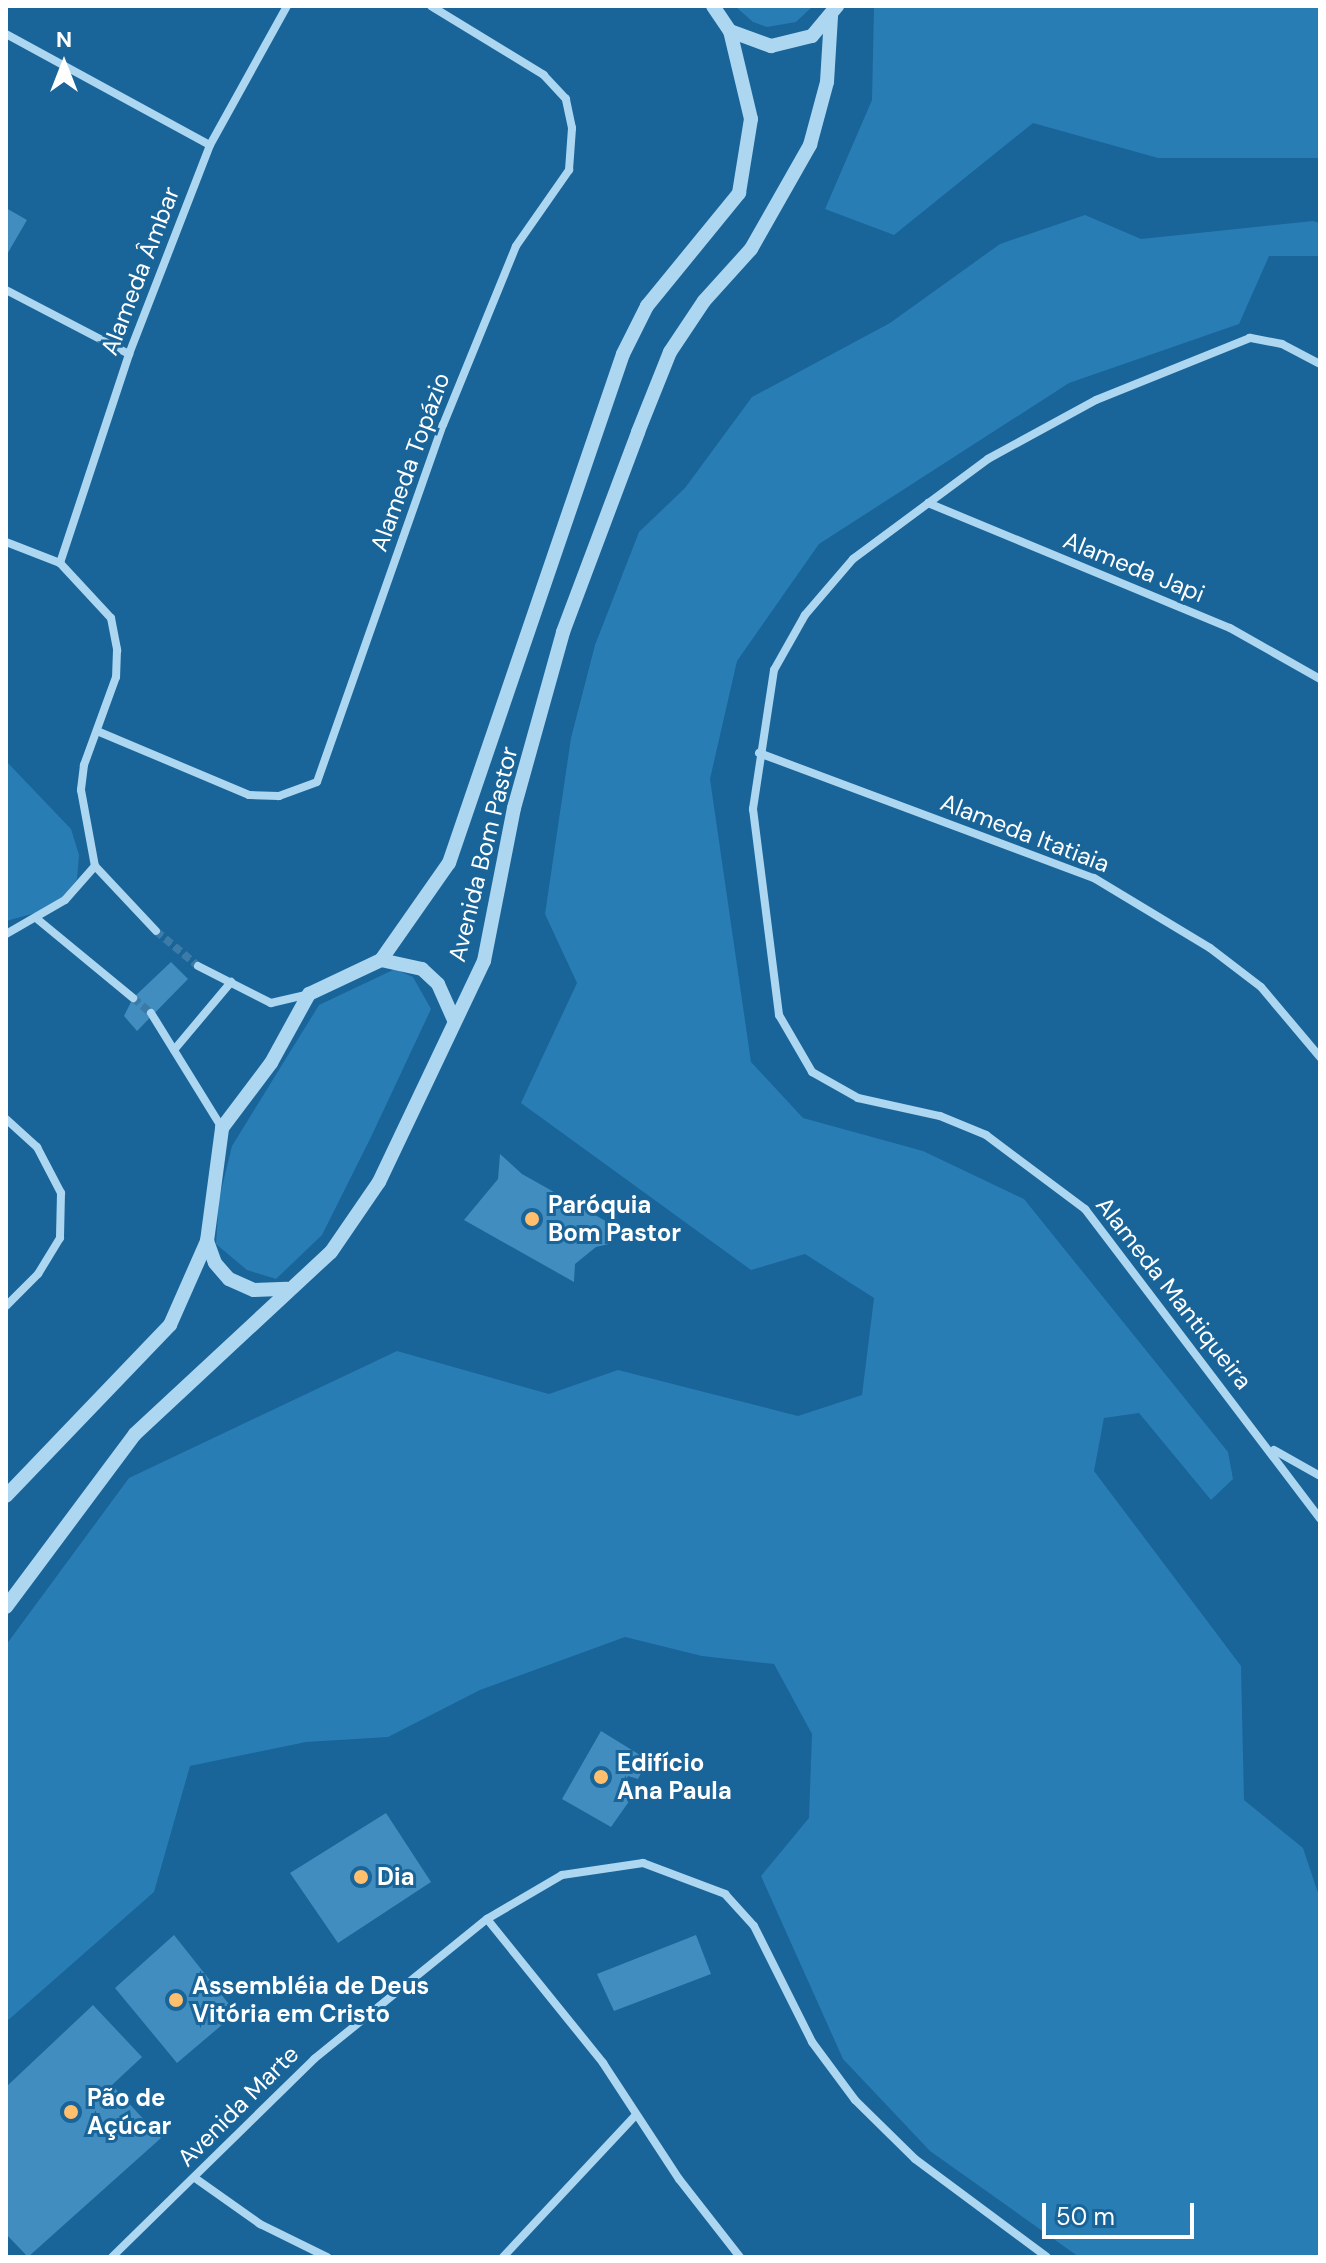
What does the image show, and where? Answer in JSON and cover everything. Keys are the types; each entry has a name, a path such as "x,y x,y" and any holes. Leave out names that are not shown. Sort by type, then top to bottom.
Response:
{"street":[{"name":"Alameda Âmbar","path":"60,563 129,354 210,145 287,6"},
{"name":"Alameda Topázio","path":"97,731 249,795 279,796 317,782 443,425 516,246 569,170 572,128 566,99 544,75 431,6"},
{"path":"701,6 714,10 730,31 760,44 792,44 812,36 834,11"},
{"name":"Avenida Bom Pastor","path":"6,1607 135,1434 287,1289 331,1252 362,1210 484,961 514,808 563,632 632,447 670,352 704,301 751,249 810,145 827,82 834,11"},
{"name":"Avenida Bom Pastor","path":"309,994 381,960 449,863 623,354 647,306 717,227 739,193 751,119 730,31"},
{"path":"6,34 210,145"},
{"path":"6,290 129,354"},
{"name":"Alameda Mantiqueira","path":"1320,364 1282,344 1250,338 1096,400 988,459 853,559 805,615 774,670 759,753 753,809 779,1015 794,1047 835,1089 940,1116 986,1135 1085,1209 1270,1448 1320,1519"},
{"name":"Alameda Japi","path":"928,503 1230,628 1320,679"},
{"path":"6,542 60,563 111,618 116,677 81,790 84,828 95,862 156,931"},
{"name":"Alameda Itatiaia","path":"759,753 1094,878 1210,948 1261,987 1320,1057"},
{"path":"6,934 65,900 95,862"},
{"path":"36,918 133,998"},
{"path":"381,960 422,969 438,984 454,1020"},
{"path":"198,966 271,1003 309,994"},
{"path":"174,1050 231,982"},
{"path":"6,1496 170,1325 207,1241 222,1128 271,1063 309,994"},
{"path":"151,1013 222,1128"},
{"path":"6,1119 37,1147 61,1193 60,1238 38,1274 6,1306"},
{"path":"207,1241 215,1263 229,1279 254,1290 287,1289"},
{"path":"1270,1448 1320,1476"},
{"name":"Avenida Marte","path":"112,2257 314,2059 487,1919 562,1875 603,1866 643,1863 725,1894 754,1926 812,2042 855,2100 915,2159 1047,2257"},
{"path":"487,1919 603,2063 635,2116 740,2257"},
{"path":"503,2257 635,2116"},
{"path":"195,2178 260,2224 327,2257"}],"shaded area":[{"path":"735,6 813,6 796,22 767,27 753,22"},
{"path":"874,6 1320,6 1320,158 1158,158 1033,123 894,235 825,209 872,100"},
{"path":"1085,215 1141,239 1313,221 1320,223 1320,256 1269,256 1239,324 1069,383 819,544 737,661 710,779 751,1062 803,1118 923,1151 1024,1199 1228,1452 1233,1479 1211,1500 1139,1413 1104,1418 1094,1471 1241,1666 1244,1800 1303,1848 1320,1899 1320,2257 1079,2257 930,2151 843,2059 761,1876 809,1818 812,1734 774,1664 702,1656 625,1637 480,1690 388,1737 306,1742 190,1766 154,1892 6,2022 6,1645 129,1478 397,1351 549,1394 618,1370 798,1416 862,1395 874,1298 805,1254 751,1270 521,1103 577,983 545,914 571,738 595,645 639,532 685,488 752,397 890,323 1000,244"},
{"path":"6,761 71,829 79,855 77,879 64,897 50,909 6,921"},
{"path":"395,969 413,977 431,1009 371,1137 322,1235 276,1279 247,1270 216,1244 219,1199 232,1146 319,1005"}],"building":[{"path":"6,208 27,220 6,256"},
{"path":"171,962 188,979 137,1031 124,1016 133,998"},
{"name":"Paróquia Bom Pastor","path":"500,1154 522,1174 611,1224 613,1243 596,1247 575,1264 574,1282 464,1220 498,1179"},
{"name":"Edifício Ana Paula","path":"601,1731 648,1760 638,1779 628,1776 619,1793 630,1800 611,1827 562,1799"},
{"name":"Dia","path":"386,1813 431,1882 338,1943 290,1873"},
{"name":"Assembléia de Deus Vitória em Cristo","path":"174,1935 236,2013 177,2063 115,1988"},
{"path":"696,1935 711,1974 614,2011 597,1974"},
{"name":"Pão de Açúcar","path":"93,2005 142,2057 112,2085 161,2138 28,2257 6,2234 6,2087"}],"tunnel":[{"path":"156,931 198,966"},
{"path":"133,998 151,1013"}],"place":[{"name":"Paróquia Bom Pastor","path":"532,1219"},
{"name":"Edifício Ana Paula","path":"601,1777"},
{"name":"Dia","path":"361,1877"},
{"name":"Assembléia de Deus Vitória em Cristo","path":"176,2000"},
{"name":"Pão de Açúcar","path":"71,2112"}]}
